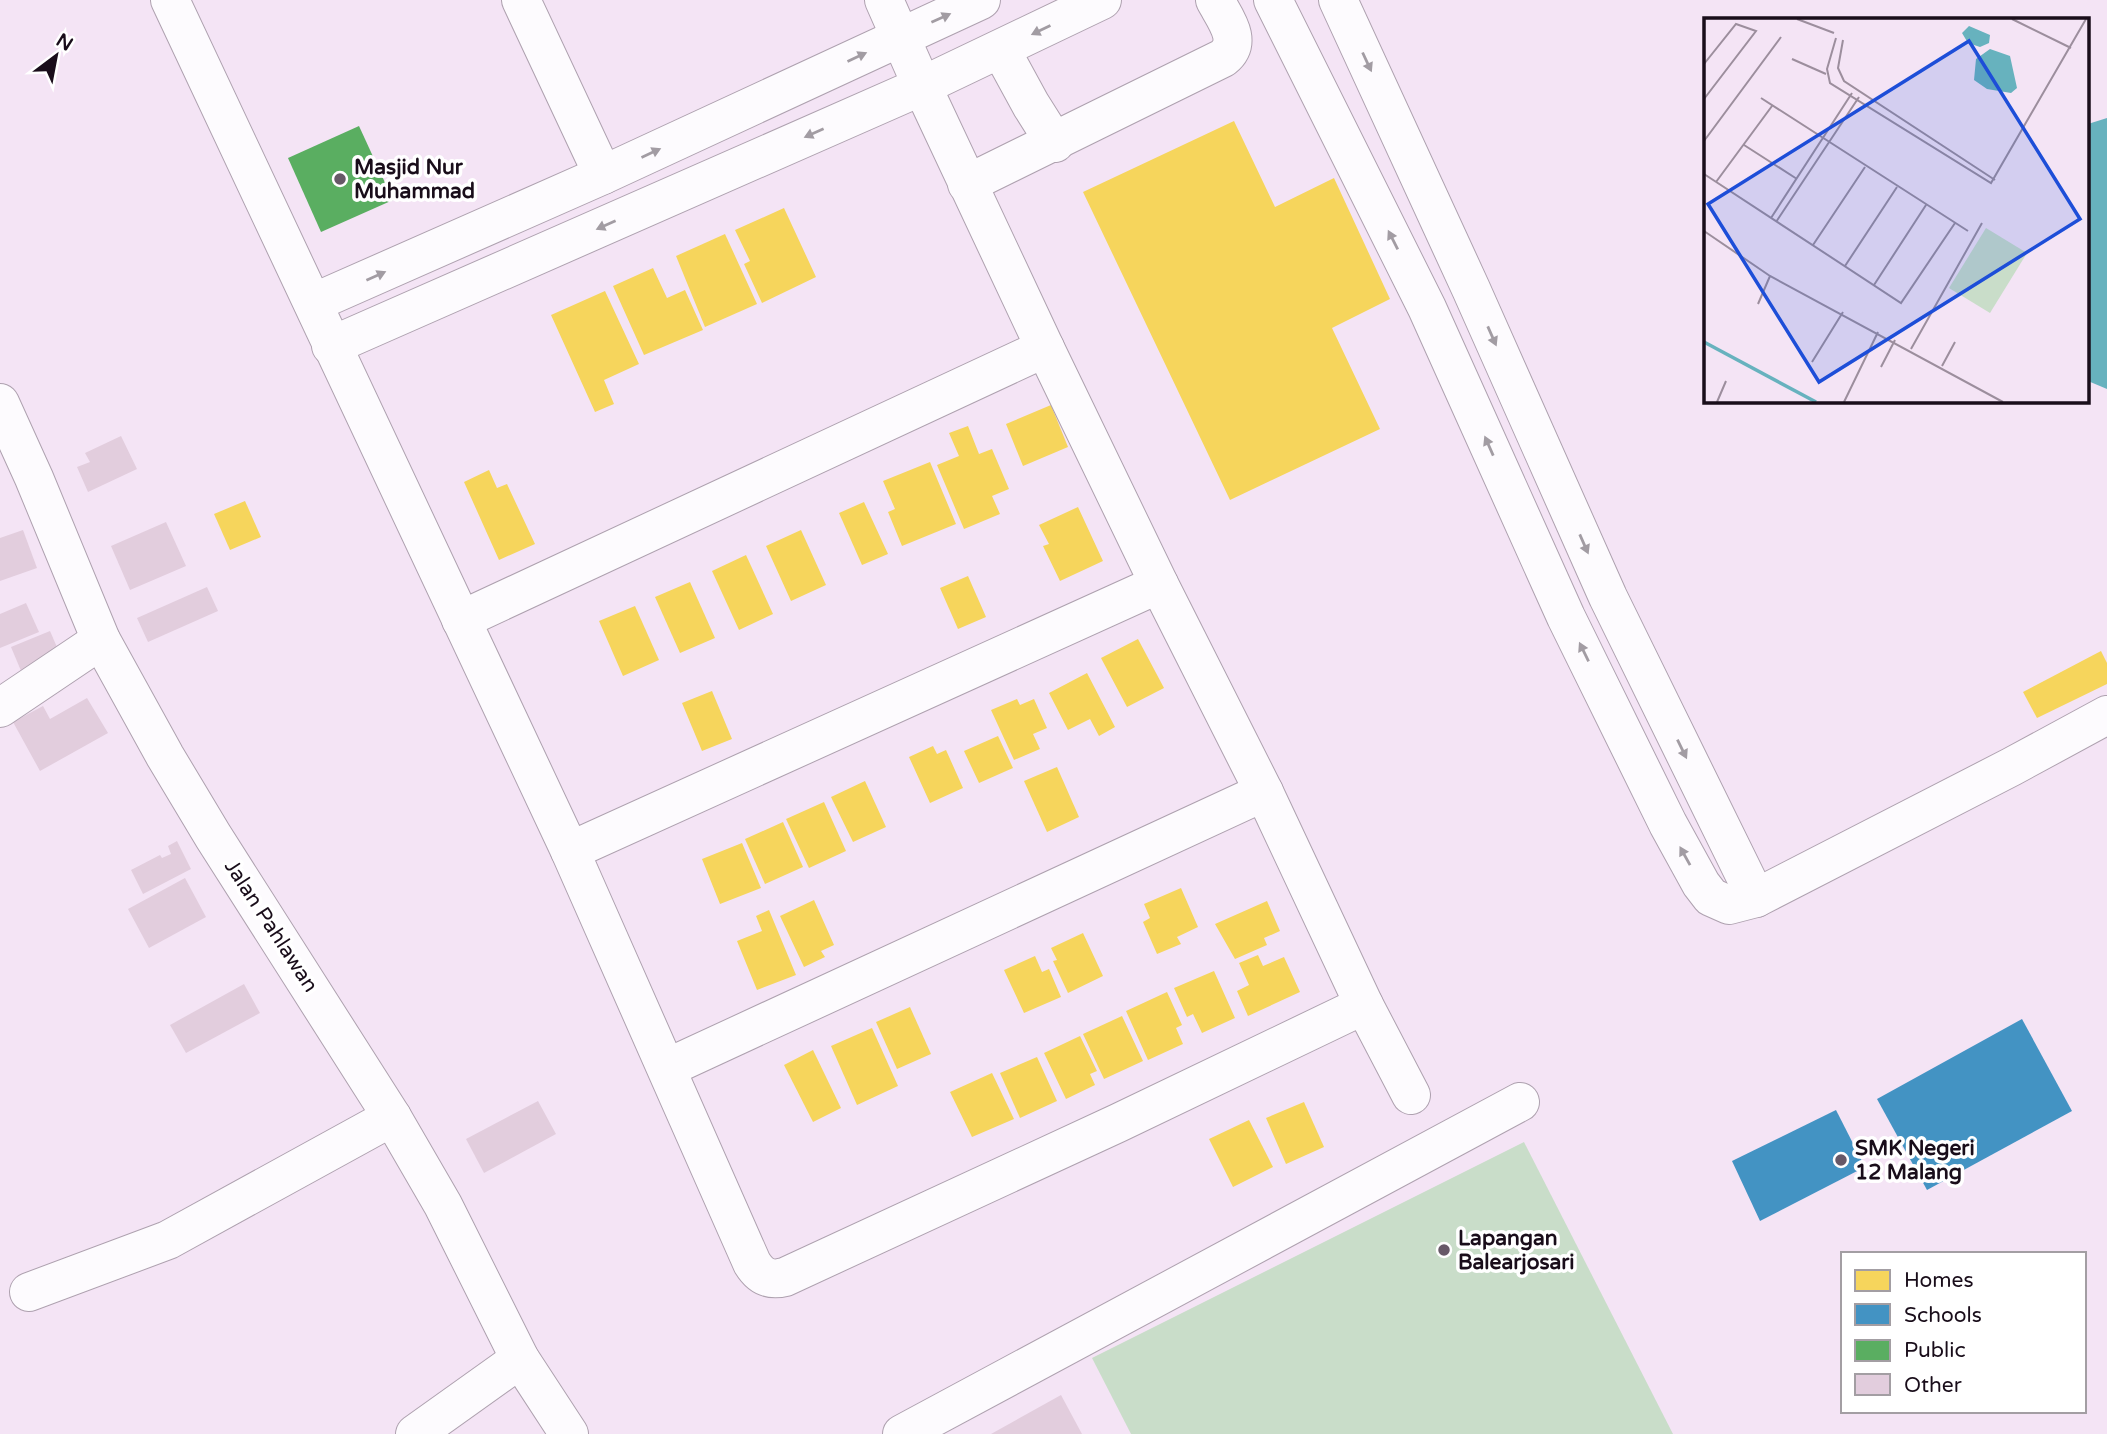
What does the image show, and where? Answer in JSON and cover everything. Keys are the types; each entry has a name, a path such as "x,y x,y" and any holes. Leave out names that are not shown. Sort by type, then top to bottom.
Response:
{"street":[{"path":"170,0 570,851 752,1263 761,1275 778,1279 1118,1123 1364,1005"},
{"path":"521,0 603,175"},
{"path":"884,0 1045,348 1410,1095"},
{"path":"313,303 603,175 981,0"},
{"path":"331,346 922,86 1102,0"},
{"path":"967,184 1055,143 1227,55 1233,45 1233,36 1215,0"},
{"path":"1273,0 1427,307 1566,617 1668,824 1711,897 1729,905 1756,898 1999,774 2107,715"},
{"path":"1338,0 1608,597 1756,898"},
{"path":"1001,50 1055,143"},
{"path":"1427,307 1471,289"},
{"path":"461,620 1045,348"},
{"name":"Jalan Pahlawan","path":"0,403 101,640 165,756 392,1117 443,1205 520,1359 569,1434"},
{"path":"570,851 1159,584"},
{"path":"0,708 101,640"},
{"path":"667,1068 1264,792"},
{"path":"902,1434 1520,1102"},
{"path":"29,1292 168,1240 392,1117"},
{"path":"415,1434 520,1359"}],"green space":[{"name":"Lapangan Balearjosari","path":"1524,1142 1673,1434 1131,1434 1092,1358"}],"water":[{"path":"2107,118 2107,389 2090,382 2090,123"}],"building: Homes":[{"path":"1234,121 1275,207 1334,178 1390,299 1332,328 1380,429 1230,500 1083,192"},
{"path":"784,208 816,277 762,303 744,264 750,261 735,230"},
{"path":"725,234 757,304 705,327 676,256"},
{"path":"653,268 667,298 685,290 703,330 644,355 613,286"},
{"path":"605,291 639,364 604,380 614,404 595,412 551,315"},
{"path":"1051,405 1068,447 1023,466 1006,424"},
{"path":"968,426 979,454 992,449 1009,489 992,496 1000,514 964,529 937,465 959,456 949,433"},
{"path":"930,462 956,524 902,546 888,512 895,509 883,481"},
{"path":"489,470 497,488 507,484 535,544 499,560 464,482"},
{"path":"245,501 261,537 230,550 214,514"},
{"path":"864,502 888,554 862,565 839,513"},
{"path":"1078,507 1103,561 1060,581 1043,546 1049,544 1039,525"},
{"path":"801,530 826,585 791,601 766,546"},
{"path":"746,555 773,614 739,630 712,571"},
{"path":"968,576 986,617 958,629 940,588"},
{"path":"690,582 715,638 680,653 655,597"},
{"path":"635,606 659,660 623,676 599,621"},
{"path":"1138,639 1164,688 1127,707 1101,658"},
{"path":"2101,651 2107,663 2107,684 2037,718 2023,692"},
{"path":"1087,673 1115,727 1099,736 1090,719 1068,730 1049,693"},
{"path":"712,691 732,739 702,751 682,703"},
{"path":"1017,699 1020,705 1034,699 1047,728 1033,734 1040,749 1014,760 991,710"},
{"path":"998,736 1013,768 979,783 964,751"},
{"path":"933,746 937,754 946,750 963,788 930,803 909,757"},
{"path":"1057,767 1079,817 1047,832 1024,781"},
{"path":"865,781 886,827 853,842 831,797"},
{"path":"824,802 846,851 809,868 786,819"},
{"path":"783,822 803,867 765,884 745,839"},
{"path":"742,843 761,888 720,904 702,859"},
{"path":"1181,888 1198,927 1177,937 1181,944 1157,954 1143,922 1150,918 1144,904"},
{"path":"814,900 834,945 821,951 825,957 804,967 780,916"},
{"path":"1267,901 1280,931 1264,938 1267,945 1235,959 1215,924"},
{"path":"769,910 796,975 757,990 737,941 762,931 756,916"},
{"path":"1083,933 1103,976 1068,993 1053,961 1057,960 1051,948"},
{"path":"1258,955 1263,966 1284,957 1300,992 1248,1016 1237,991 1249,985 1239,963"},
{"path":"1035,956 1042,972 1049,969 1061,997 1024,1013 1004,970"},
{"path":"1214,971 1235,1018 1202,1033 1193,1014 1187,1017 1174,988"},
{"path":"1167,992 1182,1025 1176,1028 1183,1044 1148,1060 1126,1011"},
{"path":"910,1007 931,1054 897,1069 876,1022"},
{"path":"1122,1016 1143,1061 1104,1079 1083,1034"},
{"path":"872,1028 898,1086 857,1105 831,1046"},
{"path":"1080,1036 1097,1071 1090,1074 1095,1085 1066,1099 1044,1053"},
{"path":"813,1050 841,1108 813,1122 784,1065"},
{"path":"1037,1057 1057,1101 1020,1118 1000,1073"},
{"path":"992,1073 1014,1119 972,1137 950,1092"},
{"path":"1304,1102 1324,1147 1286,1164 1266,1118"},
{"path":"1249,1120 1273,1167 1233,1187 1209,1139"}],"building: Schools":[{"path":"2022,1019 2072,1111 1927,1190 1877,1099"},
{"path":"1836,1110 1865,1167 1760,1221 1732,1161"}],"building: Public":[{"name":"Masjid Nur Muhammad","path":"359,126 393,200 321,232 288,158"}],"building: Other":[{"path":"121,436 137,469 88,492 77,467 90,462 85,453"},
{"path":"166,522 186,566 130,590 111,546"},
{"path":"23,530 37,568 0,581 0,538"},
{"path":"207,587 218,611 148,642 137,618"},
{"path":"26,603 39,632 0,648 0,614"},
{"path":"50,631 63,661 24,678 11,647"},
{"path":"87,698 108,733 40,771 13,722 43,706 50,719"},
{"path":"177,841 191,869 143,894 131,870 160,855 162,858 171,854 168,846"},
{"path":"185,878 206,917 149,948 128,909"},
{"path":"244,984 260,1013 186,1053 170,1025"},
{"path":"538,1101 556,1134 484,1173 466,1139"},
{"path":"1061,1395 1082,1434 991,1434"}],"place":[{"name":"Masjid Nur Muhammad","path":"340,179"},
{"name":"SMK Negeri 12 Malang","path":"1841,1160"},
{"name":"Lapangan Balearjosari","path":"1444,1250"}]}
